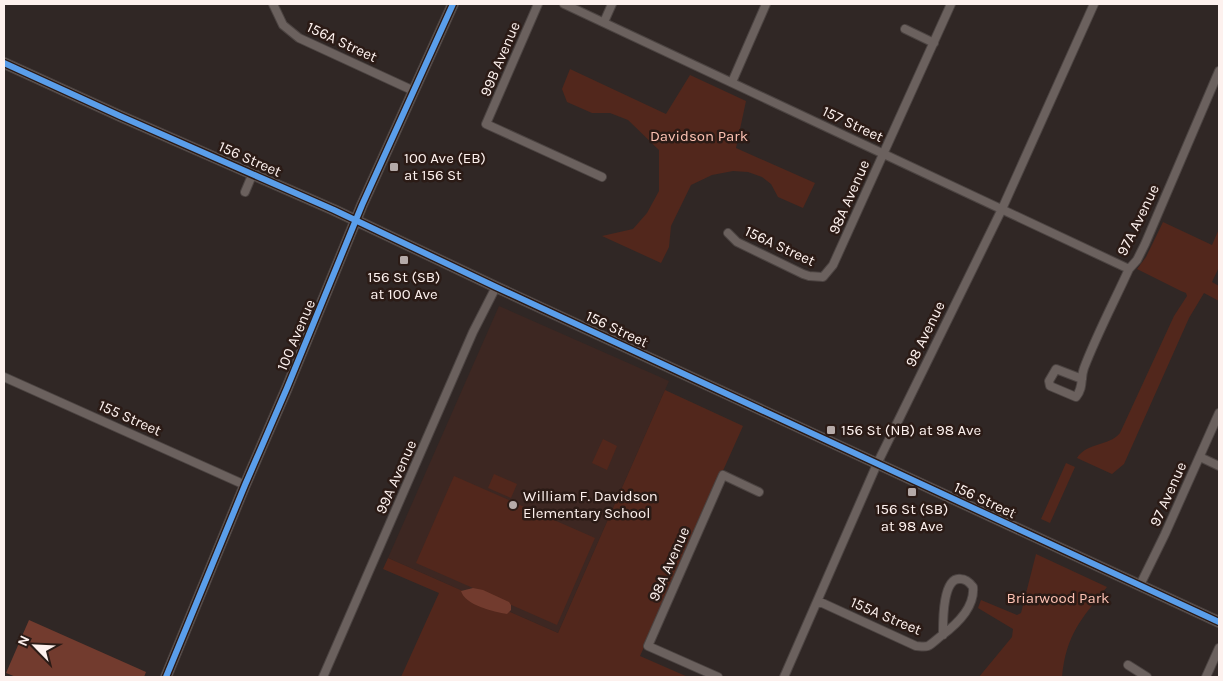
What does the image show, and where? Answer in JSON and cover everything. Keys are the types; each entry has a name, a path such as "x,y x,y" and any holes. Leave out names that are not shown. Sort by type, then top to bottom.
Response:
{"main road":[{"name":"100 Avenue","path":"166,677 356,221 453,4"},
{"name":"156 Street","path":"4,63 120,116 253,173 1219,622"}],"street":[{"name":"156A Street","path":"273,4 283,25 299,38 414,90"},
{"name":"99B Avenue","path":"538,4 486,124 602,177"},
{"name":"157 Street","path":"564,4 1129,269"},
{"path":"604,22 612,4"},
{"name":"98A Avenue","path":"823,277 833,265 951,4"},
{"name":"98 Avenue","path":"784,677 877,464 1002,209 1094,4"},
{"path":"732,82 768,6"},
{"path":"905,30 934,43"},
{"name":"97A Avenue","path":"1082,379 1056,370 1050,377 1049,384 1053,388 1076,397 1082,386 1084,368 1129,269 1137,260 1145,244 1219,71"},
{"path":"245,192 253,173"},
{"name":"156A Street","path":"728,233 737,242 809,276 823,277"},
{"name":"99A Avenue","path":"323,677 473,332 496,287"},
{"name":"155 Street","path":"4,377 245,484"},
{"name":"97 Avenue","path":"1140,585 1219,413"},
{"path":"1200,457 1219,466"},
{"name":"98A Avenue","path":"718,677 648,646 723,475 759,492"},
{"name":"155A Street","path":"818,601 916,646 928,646 943,635 952,628 967,611 972,601 973,587 968,581 956,579 951,583 943,608 943,635"},
{"path":"1206,677 1219,648"},
{"path":"1128,665 1147,677"}],"shaded area":[{"name":"William F. Davidson Elementary School","path":"499,306 669,381 558,633 388,558"},
{"path":"473,588 483,590 509,602 511,610 507,614 488,610 474,604 461,591"},
{"path":"29,620 146,672 144,677 16,677 6,673"}],"green space":[{"name":"Davidson Park","path":"570,69 666,114 690,75 746,101 736,148 815,183 803,208 778,197 771,184 762,177 748,172 733,171 712,175 691,185 671,226 669,247 661,263 602,236 633,229 647,213 659,191 659,150 628,120 610,113 592,113 567,102 562,89"},
{"path":"1163,222 1212,245 1219,229 1219,267 1212,282 1219,286 1219,301 1204,293 1189,318 1124,464 1112,474 1077,458 1086,449 1110,441 1120,433 1174,316 1187,296 1186,293 1137,269 1146,257"},
{"path":"665,390 743,426 640,656 688,677 401,677 439,593 383,569 388,558 558,633"},
{"path":"603,439 617,446 607,470 592,463"},
{"path":"1066,463 1075,467 1050,523 1041,519"},
{"path":"494,474 517,484 511,498 488,488"},
{"path":"454,476 595,538 557,625 416,563"},
{"name":"Briarwood Park","path":"1036,554 1107,587 1076,628 1067,650 1062,677 979,677 1012,637 1013,629 978,608 981,600 1017,615 1021,613"}],"cycle path":[{"path":"166,677 362,205 453,4"},
{"path":"4,63 334,210 1219,622"}],"place":[{"name":"100 Ave (EB) at 156 St","path":"394,167"},
{"name":"156 St (SB) at 100 Ave","path":"404,260"},
{"name":"156 St (NB) at 98 Ave","path":"831,430"},
{"name":"156 St (SB) at 98 Ave","path":"912,492"},
{"name":"William F. Davidson Elementary School","path":"513,505"}]}
